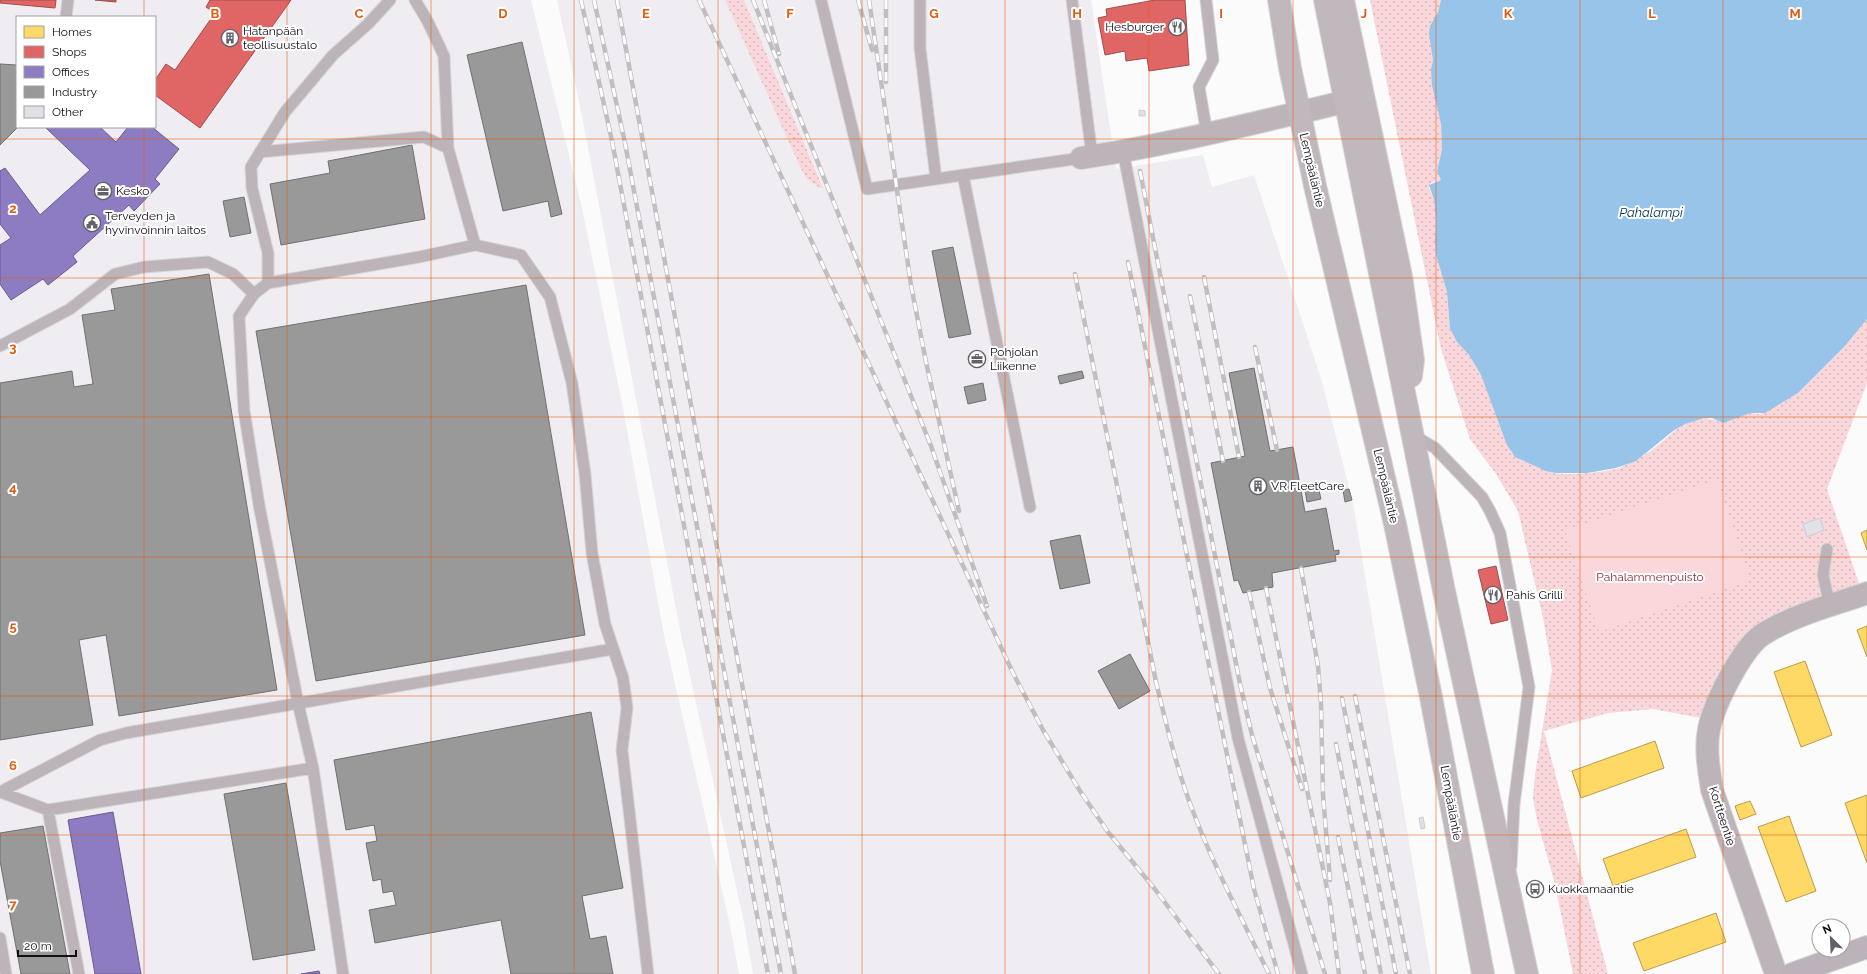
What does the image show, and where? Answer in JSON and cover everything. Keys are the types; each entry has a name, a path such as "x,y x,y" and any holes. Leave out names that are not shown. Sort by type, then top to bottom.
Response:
{"highway":[{"name":"Lempääläntie","path":"1280,0 1299,112 1396,532 1442,751 1483,974"},
{"path":"1325,0 1344,102 1446,599 1527,974"},
{"path":"1343,0 1401,276 1413,360 1408,411"}],"main road":[{"path":"1792,974 1867,947"}],"street":[{"path":"1087,157 1123,152 1344,102"},
{"name":"Kortteentie","path":"1776,974 1712,790 1708,758 1709,729 1726,683 1744,654 1763,633 1786,622 1867,593"}],"lane":[{"path":"66,16 68,0"},
{"path":"268,283 268,253 252,188 251,167 286,112 333,55 368,24 390,0"},
{"path":"415,0 428,22 444,56 448,148 475,245"},
{"path":"821,0 867,190 1087,157 1072,0"},
{"path":"920,0 920,48 936,179"},
{"path":"1206,0 1212,60 1199,87 1207,134"},
{"path":"260,152 424,137 448,148"},
{"path":"1123,152 1238,738 1302,974"},
{"path":"963,175 1030,507"},
{"path":"343,974 313,768 298,703 259,505 244,410 238,316 254,294 268,283 419,257 475,245 521,255 550,298 572,383 585,474 592,553 605,624 623,678 627,708 622,750 648,974"},
{"path":"0,346 70,309 115,274 144,267 208,262 233,274 254,294"},
{"path":"1413,434 1435,448 1482,498 1500,533 1529,687 1514,804 1510,898"},
{"path":"1827,549 1823,575 1830,606"},
{"path":"0,792 100,740 126,733 613,649"},
{"path":"0,792 48,810 313,768"},
{"path":"48,810 79,974"},
{"path":"0,938 6,974"}],"shaded area":[{"path":"0,0 531,0 582,208 624,413 664,635 730,925 739,974 0,974"},
{"path":"557,0 725,0 800,167 823,187 744,0 1091,0 1116,169 1203,155 1212,187 1254,175 1321,378 1353,503 1431,974 753,974 744,923 680,630 579,101"}],"green space":[{"path":"725,0 744,0 823,188 820,188 807,179 800,167"},
{"name":"Pahalammenpuisto","path":"1370,0 1441,0 1438,12 1430,26 1433,60 1431,69 1441,124 1442,149 1437,170 1441,180 1431,183 1429,188 1434,200 1436,221 1436,255 1447,292 1450,329 1457,342 1469,355 1481,375 1511,452 1518,458 1551,472 1561,474 1616,469 1646,454 1680,427 1689,422 1709,418 1720,422 1750,413 1760,414 1798,393 1845,346 1867,319 1867,383 1827,489 1860,586 1743,642 1718,675 1701,718 1653,709 1608,713 1544,731 1608,974 1573,974 1555,884 1537,820 1533,798 1535,775 1552,670 1543,618 1518,511 1496,474 1470,439 1441,349"},
{"path":"1717,480 1751,580 1599,632 1565,531"}],"water":[{"name":"Pahalampi","path":"1441,0 1867,0 1867,319 1845,346 1798,393 1765,413 1750,413 1723,423 1712,418 1704,418 1685,424 1673,431 1636,461 1616,468 1587,473 1556,473 1546,471 1515,457 1507,445 1481,375 1469,355 1457,342 1450,329 1447,292 1436,255 1436,221 1434,200 1429,185 1441,180 1437,171 1442,149 1441,124 1432,85 1431,69 1433,60 1429,34 1430,26 1438,12"}],"building: Homes":[{"path":"1867,530 1867,550 1861,533"},
{"path":"1867,626 1867,657 1857,630"},
{"path":"1805,661 1832,735 1801,747 1774,672"},
{"path":"1655,741 1664,768 1581,798 1572,771"},
{"path":"1867,795 1867,863 1845,803"},
{"path":"1750,801 1756,814 1740,820 1735,806"},
{"path":"1789,816 1816,891 1786,902 1758,827"},
{"path":"1686,829 1696,857 1613,886 1603,859"},
{"path":"1716,913 1726,942 1644,971 1633,943"}],"building: Shops":[{"path":"0,0 56,0 55,8 0,3"},
{"path":"95,0 116,0 116,2"},
{"name":"Hatanpään teollisuustalo","path":"210,0 291,0 200,128 156,96 156,79 166,64 175,70 215,13 206,7"},
{"path":"1155,0 1185,0 1189,65 1149,71 1147,58 1126,61 1125,51 1105,55 1098,18 1107,16 1106,9"},
{"name":"Pahis Grilli","path":"1496,566 1508,620 1491,624 1478,570"}],"building: Offices":[{"path":"46,128 101,128 116,142 127,128 153,128 179,149 155,179 160,184 134,211 129,205 73,256 77,262 48,285 43,279 11,300 0,284 0,245 11,238 0,224 0,171 5,168 40,215 90,170"},
{"path":"113,812 141,974 95,974 68,820"},
{"path":"319,971 320,974 301,974"}],"building: Industry":[{"path":"522,42 562,214 551,217 548,201 503,211 467,55"},
{"path":"0,64 16,65 17,128 0,145"},
{"path":"412,145 425,219 281,245 270,184 330,173 328,161"},
{"path":"244,197 251,233 230,237 223,201"},
{"path":"953,247 971,334 949,338 932,251"},
{"path":"209,274 277,690 119,716 106,635 79,640 93,725 0,740 0,383 72,371 74,387 93,384 82,315 115,310 111,289"},
{"path":"526,285 585,635 316,681 256,331"},
{"name":"VR FleetCare","path":"1254,368 1270,451 1293,447 1305,512 1326,508 1334,551 1339,550 1339,554 1335,555 1336,561 1272,573 1273,587 1243,593 1238,580 1234,581 1211,463 1245,456 1229,373"},
{"path":"1082,371 1084,378 1060,384 1058,376"},
{"path":"983,383 986,400 968,404 964,387"},
{"path":"1317,482 1321,499 1307,502 1304,485"},
{"path":"1349,489 1352,500 1345,502 1343,490"},
{"path":"1080,535 1090,583 1060,589 1050,541"},
{"path":"1130,654 1150,691 1119,709 1098,671"},
{"path":"591,712 623,888 582,896 590,939 606,936 613,974 511,974 501,920 375,943 369,910 396,905 393,891 383,893 381,879 373,881 366,843 377,841 374,825 346,830 334,760"},
{"path":"286,783 315,950 253,960 224,794"},
{"path":"43,826 70,974 21,974 0,861 0,833"}],"building: Other":[{"path":"1139,110 1145,111 1145,116 1139,116"},
{"path":"1820,518 1824,530 1807,537 1803,524"},
{"path":"1423,817 1425,828 1421,829 1419,818"}],"railway":[{"path":"581,0 612,141 768,974"},
{"path":"594,0 625,143 781,974"},
{"path":"617,0 795,974"},
{"path":"699,0 1014,675 1043,730 1080,791 1108,832 1154,888 1219,974"},
{"path":"753,0 931,446 987,606"},
{"path":"764,0 779,54"},
{"path":"858,0 872,50"},
{"path":"869,0 911,285 926,362 959,511"},
{"path":"886,0 886,82"},
{"path":"1140,171 1240,684 1252,735 1325,974"},
{"path":"1128,262 1254,889 1278,974"},
{"path":"1075,274 1156,682 1182,782 1211,855 1269,974"},
{"path":"1204,277 1239,457"},
{"path":"1190,296 1223,461"},
{"path":"1255,347 1277,450"},
{"path":"1301,568 1318,666 1321,704 1323,795 1330,880"},
{"path":"1266,588 1330,903 1339,974"},
{"path":"1249,592 1270,688 1302,789"},
{"path":"1355,696 1410,974"},
{"path":"1342,698 1396,974"},
{"path":"1336,744 1381,974"},
{"path":"1338,837 1365,974"}],"place":[{"name":"Hesburger","path":"1177,27"},
{"name":"Hatanpään teollisuustalo","path":"230,38"},
{"name":"Kesko","path":"103,191"},
{"name":"Terveyden ja hyvinvoinnin laitos","path":"92,223"},
{"name":"Pohjolan Liikenne","path":"977,359"},
{"name":"VR FleetCare","path":"1258,486"},
{"name":"Pahis Grilli","path":"1493,595"},
{"name":"Kuokkamaantie","path":"1535,889"}]}
